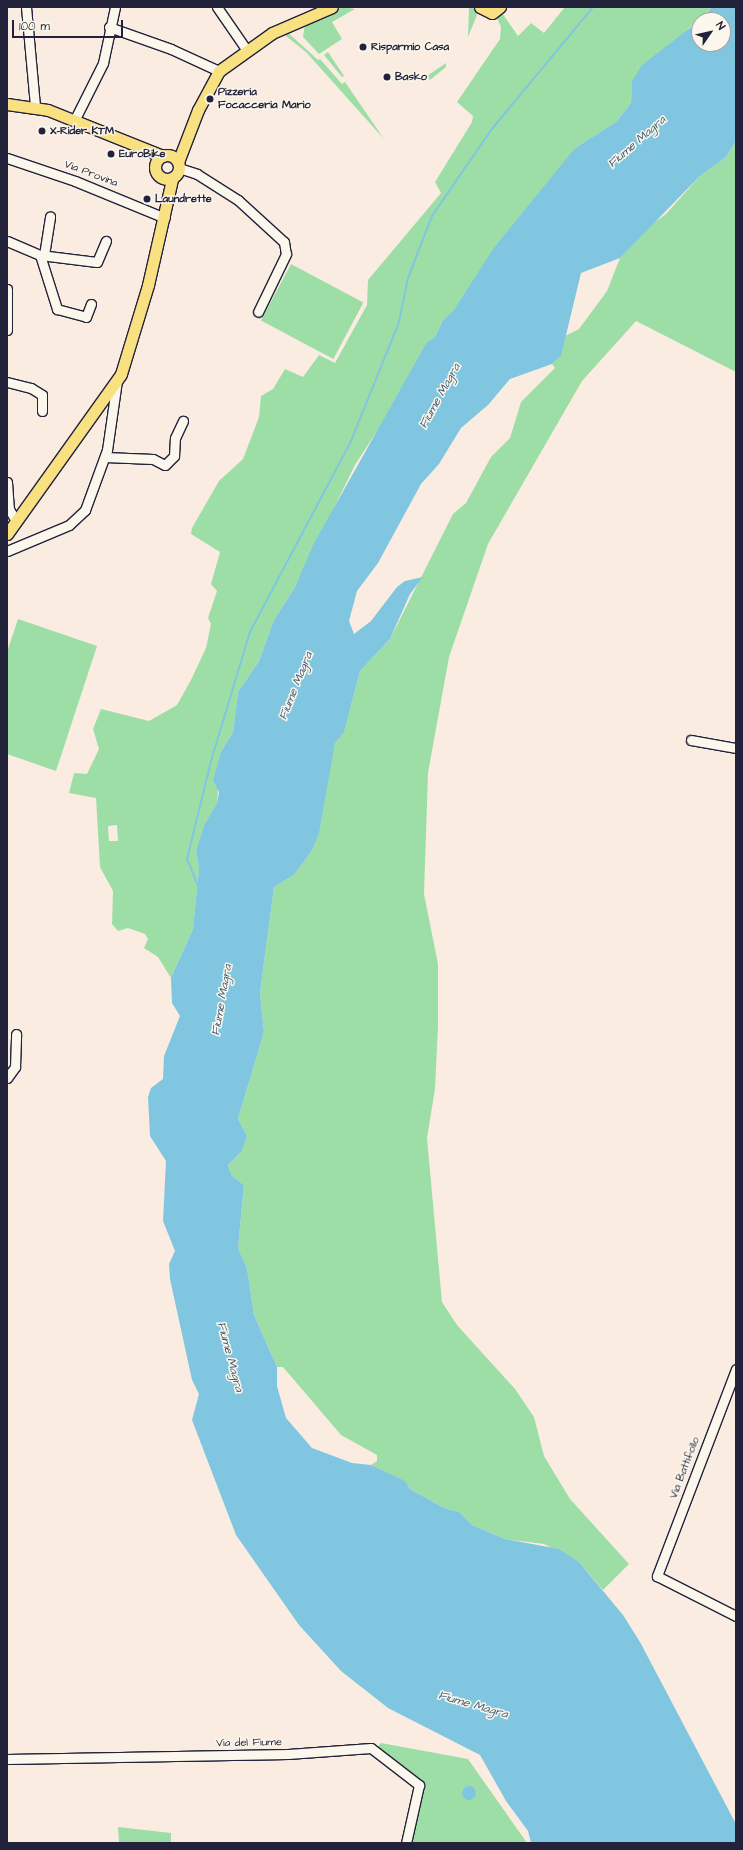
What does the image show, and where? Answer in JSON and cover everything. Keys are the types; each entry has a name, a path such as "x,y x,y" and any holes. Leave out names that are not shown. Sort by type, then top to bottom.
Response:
{"main road":[{"path":"7,534 117,381 128,356 165,218 168,201 167,179 173,161 186,142 219,71 246,49 332,7"},
{"path":"480,7 492,13 500,7"},
{"path":"7,104 35,106 75,119 173,161"},
{"path":"141,148 167,179"},
{"path":"155,164 173,161"}],"street":[{"path":"26,7 35,106"},
{"path":"75,119 103,63 109,27 115,7"},
{"path":"217,7 246,49"},
{"path":"109,27 171,49 219,71"},
{"name":"Via Provina","path":"7,158 53,172 165,218"},
{"path":"173,161 197,174 238,200 284,242 286,254 258,312"},
{"path":"50,216 42,255 57,310 86,317 92,304"},
{"path":"7,241 42,255 97,262 106,241"},
{"path":"7,289 7,330"},
{"path":"7,551 52,534 79,518 105,457 117,381"},
{"path":"7,382 31,388 42,395 42,411"},
{"path":"105,457 153,459 165,465 174,456 175,438 183,421"},
{"path":"7,482 9,509 16,521"},
{"path":"691,740 736,748"},
{"path":"7,1078 15,1068 16,1034"},
{"name":"Via Battifollo","path":"736,1369 657,1576 736,1616"},
{"name":"Via del Fiume","path":"7,1759 288,1754 371,1748 419,1785 406,1843"}],"green space":[{"path":"343,7 355,9 332,22 342,39 319,54 303,37 305,24"},
{"path":"469,7 475,7 477,15 468,37"},
{"path":"565,7 712,7 707,12 691,12 691,26 632,81 631,103 616,122 575,148 454,311 443,320 435,337 427,342 401,394 355,465 295,587 274,620 259,661 238,692 233,732 221,752 217,803 204,825 196,850 199,869 193,929 171,978 158,957 144,948 148,939 145,934 128,928 118,931 112,924 113,891 100,867 96,798 69,793 74,773 87,774 99,749 93,729 101,709 149,721 177,705 206,648 211,624 208,618 217,591 211,584 220,552 191,534 192,528 219,481 243,459 259,417 261,396 273,389 285,369 303,377 319,355 335,363 367,305 368,280 441,193 435,182 472,122 473,116 457,102 500,39 501,27 496,16 500,10 518,36 531,23 544,33","holes":["117,825 118,841 109,841 108,826"]},
{"path":"285,30 318,60 320,59 342,84 345,82 384,139 306,52 281,32"},
{"path":"328,52 344,76 342,77 324,55"},
{"path":"446,63 446,67 430,80 427,76"},
{"path":"736,141 736,372 636,321 582,381 488,544 449,657 428,773 424,894 438,964 438,1026 435,1089 427,1138 442,1302 457,1325 515,1389 534,1417 544,1456 570,1499 629,1564 603,1590 579,1562 544,1544 505,1539 472,1525 459,1512 444,1508 410,1489 404,1481 371,1465 377,1461 377,1455 341,1435 283,1367 277,1367 254,1315 247,1268 238,1248 244,1185 232,1176 228,1165 242,1151 247,1136 238,1119 264,1032 260,993 274,887 294,875 311,852 335,743 344,731 360,671 390,639 453,514 466,503 491,457 510,438 521,402 555,368 552,364 561,356 563,337 579,329 607,291 620,258 645,229 666,214 700,176 726,157"},
{"path":"291,264 363,302 333,359 261,321"},
{"path":"18,619 97,646 56,771 7,754 7,652"},
{"path":"381,1743 468,1759 527,1843 407,1843 421,1785 376,1749"},
{"path":"118,1827 171,1833 171,1843 119,1843"}],"water":[{"name":"Fiume Magra","path":"712,7 736,7 736,141 726,157 700,176 620,258 581,273 561,356 552,364 510,379 488,405 461,428 439,464 421,484 378,563 357,591 349,621 354,634 371,621 397,587 405,581 423,577 410,594 390,639 360,671 344,732 335,743 319,833 311,852 294,875 274,887 260,993 264,1032 238,1119 247,1136 242,1151 228,1165 232,1176 244,1185 238,1248 247,1268 254,1315 277,1367 277,1386 286,1418 312,1448 352,1463 371,1465 405,1481 410,1489 444,1508 459,1512 472,1525 505,1539 559,1549 579,1562 623,1615 640,1642 736,1824 736,1843 531,1843 528,1831 506,1801 480,1755 388,1708 341,1671 299,1625 236,1535 192,1420 199,1394 192,1380 170,1279 169,1264 175,1251 163,1221 166,1161 150,1136 148,1097 151,1088 163,1079 164,1056 180,1016 172,1003 171,978 193,929 199,869 196,850 204,825 217,803 219,792 213,780 221,752 233,732 238,692 259,661 274,620 295,587 314,543 427,342 435,337 443,320 454,310 493,249 575,148 616,122 631,103 632,81 642,65 691,27 691,52 731,52 731,12 707,12"},
{"path":"466,1786 472,1786 476,1790 476,1796 472,1800 466,1800 462,1796 462,1790"}],"waterway":[{"path":"198,886 187,859 211,761 250,632 351,441 399,322 408,278 432,216 491,130 593,7"}],"place":[{"name":"Risparmio Casa","path":"363,47"},
{"name":"Basko","path":"387,77"},
{"name":"Pizzeria Focacceria Mario","path":"210,99"},
{"name":"X-Rider KTM","path":"42,131"},
{"name":"EuroBike","path":"111,154"},
{"name":"Laundrette","path":"147,199"}]}
